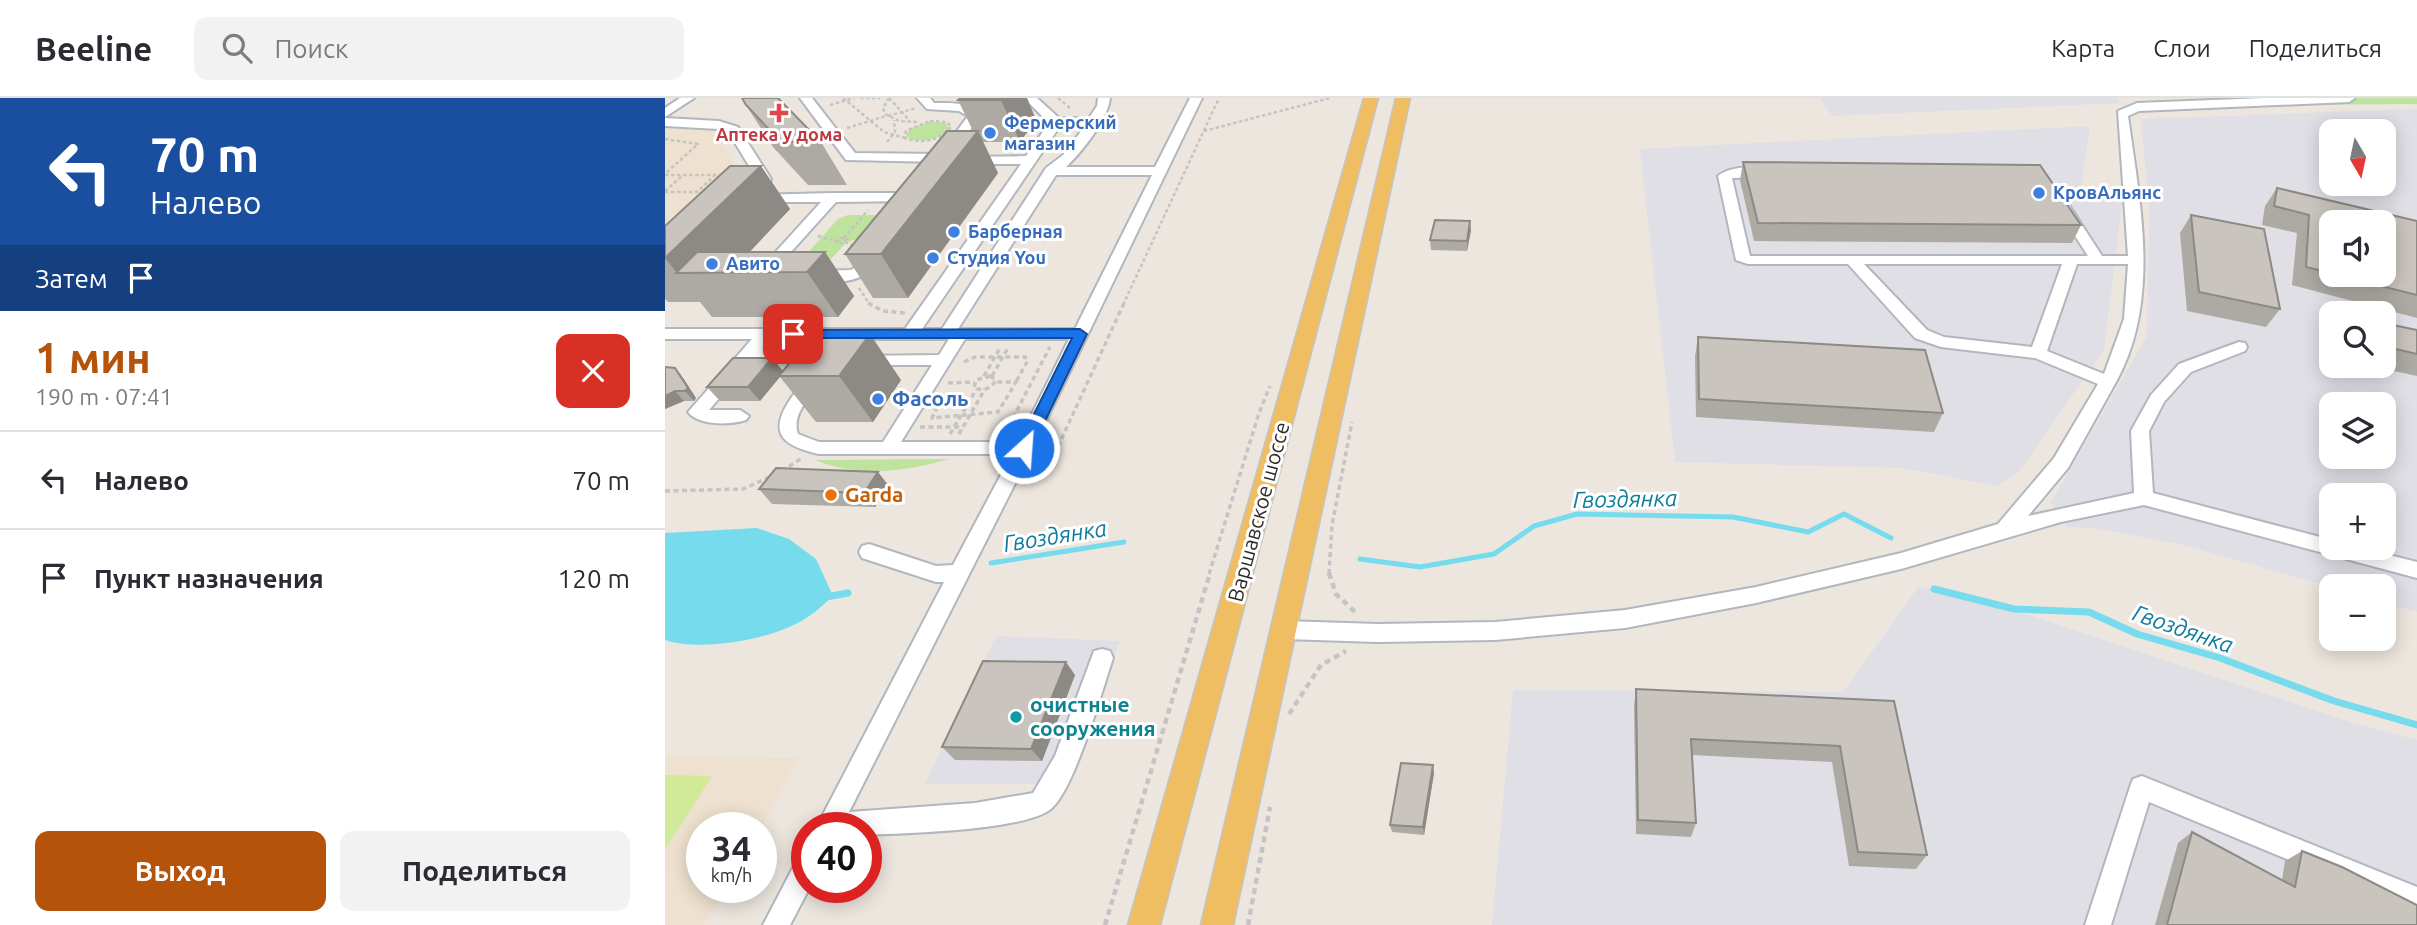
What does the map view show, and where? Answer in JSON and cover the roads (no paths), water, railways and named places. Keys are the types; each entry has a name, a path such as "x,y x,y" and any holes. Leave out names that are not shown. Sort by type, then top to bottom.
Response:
{"main road":[{"name":"Варшавское шоссе","path":"1144,925 1371,98"},
{"path":"1217,925 1403,98"}],"street":[{"path":"665,113 688,98"},
{"path":"806,98 849,155 855,158 1026,166 1052,171 1160,171"},
{"path":"888,448 944,360 954,334 1052,171 1069,159 1105,103 1104,98"},
{"path":"835,812 1024,448 1196,98"},
{"path":"2005,530 2060,463 2116,368 2132,318 2136,260 2134,211 2122,114 2137,107 2349,98"},
{"path":"926,101 937,107 961,106 979,101"},
{"path":"1028,101 1056,122 1094,122"},
{"path":"947,163 979,117 961,106"},
{"path":"665,122 719,125 734,130 764,179 765,186 760,198"},
{"path":"911,334 1056,122"},
{"path":"833,197 766,271 768,275 846,276 862,273 891,240"},
{"path":"745,207 760,198 924,198"},
{"path":"1852,260 1921,334 1941,342 2038,353 2108,382"},
{"path":"2038,353 2071,260"},
{"path":"665,334 1080,334"},
{"path":"740,416 705,416 697,412 766,334"},
{"path":"848,334 838,356 944,360"},
{"path":"2144,498 2140,430 2157,399 2185,368 2239,347"},
{"path":"748,353 798,355"},
{"path":"821,369 793,406 786,420 790,438 803,446 1024,448"},
{"path":"1284,631 1495,631 1625,619 1756,595 1888,564 2061,515 2144,498 2319,545"},
{"path":"869,552 936,574 960,573"},
{"path":"2378,560 2417,570"},
{"path":"882,822 1010,811 1041,802 1055,785 1102,658"},
{"path":"2098,925 2142,787 2417,900"},
{"path":"776,925 791,897"}],"lane":[{"path":"1787,173 1732,173 1725,176 1741,257 1748,260 2136,260"},
{"path":"2053,191 2098,260"}],"water":[{"path":"757,528 789,539 816,559 833,596 803,620 754,638 698,645 665,640 665,533"}],"waterway":[{"name":"Гвоздянка","path":"1360,559 1420,567 1494,554 1534,526 1577,514 1733,517 1808,532 1844,514 1891,538"},
{"name":"Гвоздянка","path":"991,563 1124,542"},
{"name":"Гвоздянка","path":"1934,589 2014,609 2089,612 2137,634 2220,658 2334,701 2417,725"},
{"name":"Гвоздянка","path":"826,597 848,593"}],"place":[{"name":"Аптека у дома","path":"779,113"},
{"name":"Фермерский магазин","path":"990,133"},
{"name":"КровАльянс","path":"2039,193"},
{"name":"Барберная","path":"954,232"},
{"name":"Студия You","path":"933,258"},
{"name":"Авито","path":"712,264"},
{"name":"Фасоль","path":"878,399"},
{"name":"Garda","path":"831,495"},
{"name":"очистные сооружения","path":"1016,717"}]}
